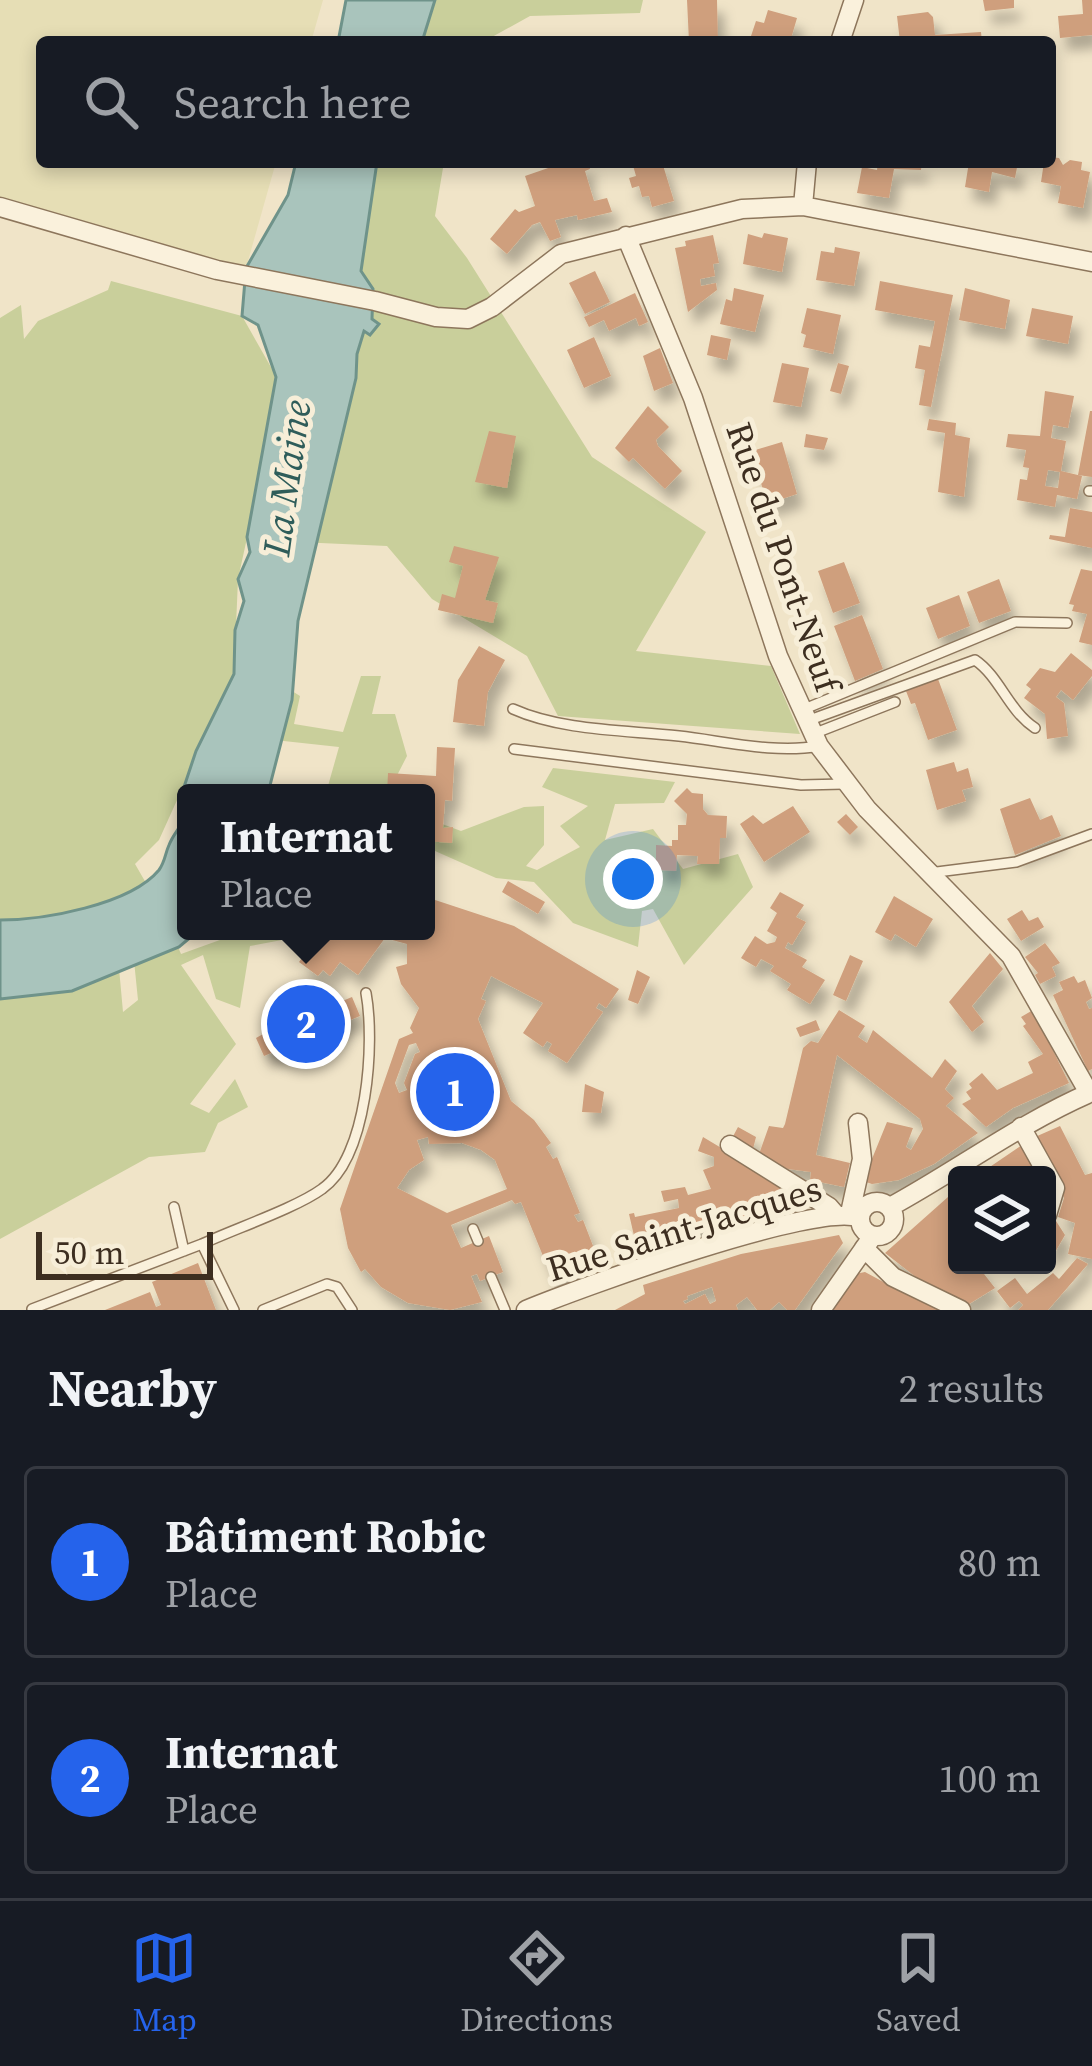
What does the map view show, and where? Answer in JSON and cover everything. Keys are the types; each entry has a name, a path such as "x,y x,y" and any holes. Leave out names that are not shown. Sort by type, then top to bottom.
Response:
{"street":[{"path":"842,36 854,0"},
{"path":"803,206 806,168"},
{"path":"0,207 217,270 468,320 561,254 742,209 803,206 1092,262"},
{"name":"Rue du Pont-Neuf","path":"626,236 694,398 755,591 810,728 844,784 1011,956 1090,1092"},
{"path":"820,1310 868,1242 892,1228 890,1207 937,1183 1021,1127 1090,1092"},
{"path":"849,1215 862,1160 858,1123"},
{"path":"1021,1127 1043,1166"},
{"path":"730,1145 849,1215 862,1227 893,1277 961,1310"},
{"name":"Rue Saint-Jacques","path":"526,1310 688,1253 800,1221 849,1215 874,1202 890,1207"}],"lane":[{"path":"513,709 544,720 792,749 810,728 1016,622 1067,623"},
{"path":"810,728 975,660 991,674 1013,710 1035,728"},
{"path":"810,728 895,702"},
{"path":"514,749 801,785 844,784"},
{"path":"929,873 1016,862 1092,834"},
{"path":"32,1309 202,1244 324,1189 340,1168 355,1132 371,1049 366,993"},
{"path":"174,1207 184,1251"},
{"path":"472,1229 478,1241"},
{"path":"202,1244 234,1310"},
{"path":"491,1277 505,1310"},
{"path":"262,1310 327,1284 337,1287 352,1310"}],"shaded area":[{"path":"0,0 323,0 313,36 36,36 36,168 274,168 246,268 0,199"}],"green space":[{"path":"435,0 643,0 640,13 530,16 494,36 424,36"},
{"path":"369,168 443,168 435,216 467,258 592,457 706,532 636,651 771,666 800,734 558,716 527,656 432,599 387,546 298,542"},
{"path":"111,281 242,316 276,376 238,579 234,674 184,784 177,784 177,800 159,840 135,864 157,902 115,924 123,1012 138,1000 133,951 175,940 181,954 220,940 282,940 250,946 240,1008 216,999 203,955 181,965 236,1044 190,1104 209,1113 235,1079 248,1107 218,1123 205,1152 149,1157 0,1239 0,318 21,305 24,339 38,321 108,290"},
{"path":"361,676 381,676 372,714 395,714 407,756 393,784 329,784 339,747 256,738 273,679 300,696 294,724 343,732"},
{"path":"553,768 675,782 664,803 615,804 605,840 653,829 683,869 738,854 753,887 684,965 653,909 642,911 638,947 573,923 534,882 496,878 435,851 435,821 461,831 524,807 544,806 544,845 526,866 537,870 580,847 560,826 588,806 542,787"}],"water":[{"path":"346,0 435,0 424,36 339,36"},
{"name":"La Maine","path":"295,168 376,168 361,271 373,289 372,319 379,324 370,335 364,331 357,354 356,378 298,621 292,700 270,784 185,784 234,674 235,630 244,601 238,579 250,552 247,537 276,377 258,325 242,316 246,268 288,195"},
{"path":"177,830 177,940 187,940 72,991 0,999 0,920 62,913 128,893 159,870"}],"building":[{"path":"687,0 717,0 718,36 689,36"},
{"path":"983,0 1014,0 1014,8 985,11"},
{"path":"1082,0 1092,0 1092,35 1060,38 1058,16 1083,14"},
{"path":"768,10 797,18 792,36 751,36 756,21 764,23"},
{"path":"928,12 935,35 981,32 981,36 899,36 897,16"},
{"path":"1056,158 1063,165 1070,160 1082,162 1081,170 1090,172 1083,208 1058,203 1061,186 1041,182 1043,168 1056,168"},
{"path":"548,168 590,168 585,171 594,201 607,198 612,212 555,220 561,237 550,241 540,222 532,225 507,254 490,239 515,209 535,206 525,176"},
{"path":"634,168 664,168 674,201 652,207 639,186 632,188 629,178 636,176"},
{"path":"862,168 877,168 921,168 894,169 889,198 857,193"},
{"path":"968,168 1017,168 1015,178 992,172 989,192 965,187"},
{"path":"764,233 788,238 782,272 743,264 748,234 762,238"},
{"path":"713,235 719,263 713,264 715,276 700,279 701,286 716,283 717,290 688,312 675,248"},
{"path":"835,247 860,252 854,286 816,280 821,251 834,253"},
{"path":"595,271 610,302 585,314 569,283"},
{"path":"880,281 953,295 931,407 919,405 925,370 915,368 919,345 930,347 935,321 875,310"},
{"path":"734,288 764,295 755,332 720,324"},
{"path":"965,288 1010,300 1005,329 959,320"},
{"path":"635,293 648,322 639,326 636,318 609,331 604,320 589,327 584,317"},
{"path":"807,308 841,315 833,354 803,347"},
{"path":"1032,308 1073,316 1068,344 1026,336"},
{"path":"711,335 731,339 727,360 707,355"},
{"path":"594,337 611,376 584,388 567,350"},
{"path":"660,348 673,383 654,391 643,356"},
{"path":"782,363 809,368 801,407 773,402"},
{"path":"838,363 849,366 841,394 830,391"},
{"path":"1045,391 1074,396 1068,428 1053,425 1051,438 1066,441 1061,471 1082,476 1077,499 1057,495 1055,507 1017,500 1020,479 1027,480 1029,468 1023,467 1026,450 1006,447 1008,434 1040,436","holes":["1048,470 1060,472 1058,488 1045,486"]},
{"path":"648,406 669,427 656,440 658,446 682,471 665,489 633,458 629,462 615,448"},
{"path":"1092,411 1092,477 1078,475"},
{"path":"929,419 956,423 955,435 970,438 964,497 938,492 945,433 927,430"},
{"path":"489,431 516,436 507,488 475,482"},
{"path":"806,434 828,438 824,450 804,447"},
{"path":"782,442 797,494 767,504 752,451"},
{"path":"1070,508 1092,512 1092,548 1049,539 1050,535 1065,537"},
{"path":"454,546 499,557 485,600 498,603 493,623 438,610 442,594 455,598 463,566 449,562"},
{"path":"844,562 860,603 833,613 818,571"},
{"path":"1081,569 1092,571 1092,645 1079,642 1087,614 1072,611 1074,605 1069,604"},
{"path":"999,579 1011,611 979,623 967,592"},
{"path":"959,595 970,626 938,639 926,608"},
{"path":"862,615 883,669 855,681 834,626"},
{"path":"479,646 505,660 488,692 484,726 453,722 458,680"},
{"path":"1071,653 1092,670 1092,676 1073,700 1061,690 1056,697 1064,703 1068,736 1047,739 1045,714 1024,698 1031,689 1026,685 1040,668 1055,672"},
{"path":"938,679 957,730 928,740 906,691"},
{"path":"437,747 455,748 452,801 445,800 443,828 453,827 452,843 435,842 435,784 387,784 388,773 436,776"},
{"path":"954,762 957,772 968,768 973,787 962,790 966,801 937,810 926,770"},
{"path":"687,788 703,794 708,815 727,816 719,864 697,864 698,856 677,855 676,871 656,870 656,845 672,846 672,840 678,840 678,825 686,825 687,814 674,801"},
{"path":"1030,798 1040,820 1052,815 1061,836 1015,855 1000,809"},
{"path":"793,806 810,832 764,862 740,824 753,815 763,824"},
{"path":"846,814 858,827 850,835 837,822"},
{"path":"508,881 545,902 538,914 502,892"},
{"path":"780,892 804,905 796,917 806,922 785,948 807,960 802,967 825,980 810,1004 787,990 791,984 770,971 774,966 761,959 756,967 741,958 755,936 767,944 775,942 777,937 767,931 777,913 770,908"},
{"path":"894,896 933,919 916,947 895,934 891,941 875,932"},
{"path":"435,900 514,926 619,989 606,1008 599,1003 596,1008 603,1012 567,1063 548,1051 552,1044 547,1041 543,1047 523,1033 543,1003 491,976 478,1019 511,1101 551,1143 546,1147 553,1159 557,1157 580,1213 574,1215 578,1222 583,1220 600,1264 580,1272 573,1269 574,1274 554,1283 521,1202 512,1200 451,1225 461,1248 489,1236 503,1272 480,1281 477,1274 471,1276 482,1302 450,1310 408,1303 381,1287 365,1269 361,1272 348,1248 340,1209 399,1039 413,1033 410,1028 419,1008 401,984 396,967 407,964 407,944 392,940 435,940","holes":["416,1043 420,1052 404,1083 407,1090 399,1093 395,1083 409,1045","428,1137 429,1144 462,1143 481,1150 495,1160 507,1189 447,1213 397,1188 409,1170 424,1160 417,1140"]},
{"path":"1022,910 1029,921 1038,917 1044,927 1021,941 1007,919"},
{"path":"315,940 384,940 358,975 340,962 330,976 323,970 318,976 299,962"},
{"path":"1045,943 1060,963 1052,967 1056,976 1040,984 1025,957"},
{"path":"990,953 1003,969 972,1006 984,1022 972,1032 949,1002"},
{"path":"850,955 863,961 846,1001 833,995"},
{"path":"637,970 650,977 638,1004 628,1000"},
{"path":"1074,976 1078,983 1085,980 1092,998 1086,1002 1092,1008 1092,1069 1088,1071 1053,995 1063,990 1059,982"},
{"path":"335,991 340,1002 352,997 360,1016 264,1056 256,1038 272,1029 268,1019"},
{"path":"839,1010 865,1026 858,1037 867,1043 873,1030 932,1078 945,1059 957,1071 945,1089 954,1098 946,1106 978,1133 934,1164 899,1180 863,1181 887,1122 913,1128 906,1147 911,1150 923,1129 920,1119 837,1055 816,1155 850,1163 844,1187 810,1180 811,1172 758,1157 769,1126 783,1128 785,1124 803,1048 811,1041 818,1043"},
{"path":"1033,1010 1069,1083 1013,1108 986,1127 962,1104 971,1099 966,1092 972,1088 969,1084 982,1073 997,1090 1033,1073 1028,1062 1043,1054 1021,1017"},
{"path":"816,1020 820,1030 800,1037 796,1028"},
{"path":"585,1084 604,1092 601,1113 582,1112"},
{"path":"1060,1126 1085,1175 1092,1173 1092,1259 1068,1254 1075,1223 1058,1217 1064,1198 1056,1166 1035,1137"},
{"path":"738,1127 756,1137 752,1153 730,1142"},
{"path":"703,1137 800,1195 798,1201 638,1253 629,1214 635,1217 679,1208 678,1199 664,1202 661,1191 685,1187 688,1195 711,1189 703,1170 714,1166 714,1157 698,1151"},
{"path":"1025,1143 1038,1166 991,1166"},
{"path":"948,1197 948,1274 984,1274 995,1288 969,1304 921,1281 885,1253"},
{"path":"1056,1221 1065,1235 1056,1251"},
{"path":"839,1235 843,1243 795,1310 779,1302 770,1310 757,1310 747,1297 736,1305 738,1310 615,1310 645,1294 643,1285 741,1254","holes":["712,1287 716,1301 710,1304 705,1294 683,1301"]},
{"path":"1077,1258 1088,1264 1048,1310 1018,1310 1023,1305 1019,1301 1010,1308 997,1291 1015,1278 1027,1294 1052,1274 1059,1279"},
{"path":"198,1263 216,1310 105,1310 150,1292 156,1307 161,1305 152,1282"},
{"path":"865,1272 945,1310 830,1310 855,1274"}],"place":[{"name":"Internat","path":"306,1024"},
{"name":"Bâtiment Robic","path":"455,1092"}]}
